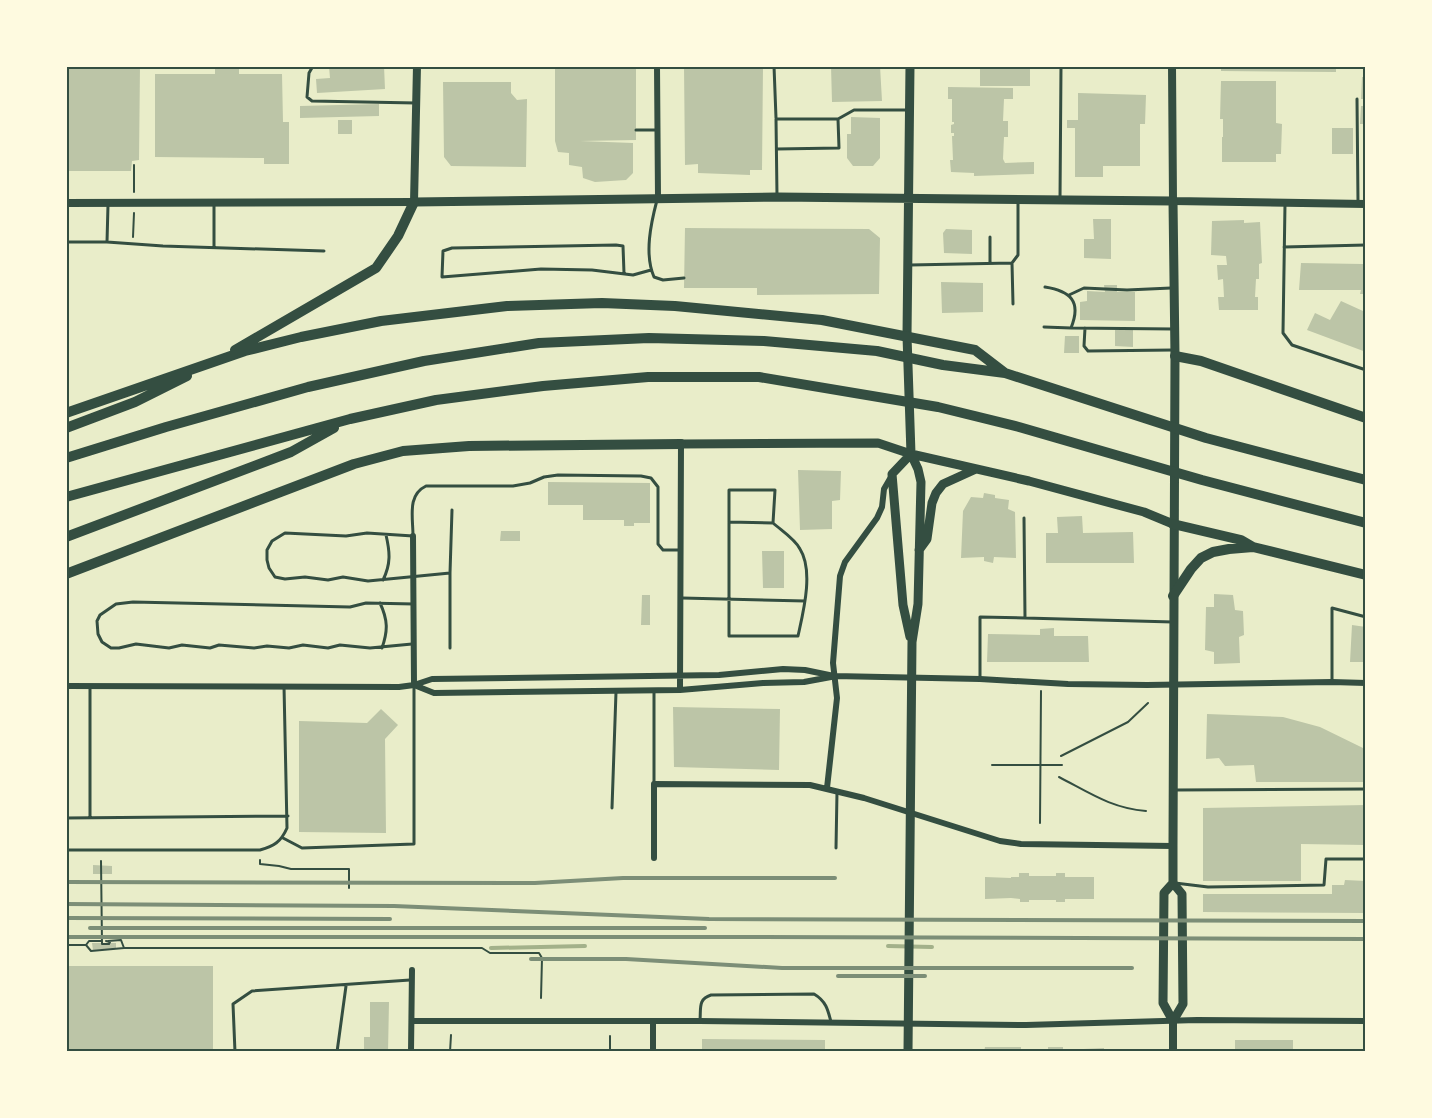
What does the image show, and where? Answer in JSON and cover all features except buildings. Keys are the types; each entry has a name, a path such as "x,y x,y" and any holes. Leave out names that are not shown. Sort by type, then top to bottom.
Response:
{"highway":[{"path":"66,428 135,402 174,383 376,268 398,236 414,202"},
{"path":"66,413 245,351 300,337 381,321 507,306 602,303 675,306 822,320 975,350 1005,373"},
{"path":"66,458 166,426 308,387 424,361 539,343 649,338 764,341 877,351 943,365 1005,373 1206,438 1366,480"},
{"path":"1174,353 1366,418"},
{"path":"66,497 350,419 436,400 543,386 648,377 759,377 938,407 1019,427 1202,480 1366,523"},
{"path":"66,537 291,452 350,419"},
{"path":"66,574 354,464 403,451 491,445 681,444"},
{"path":"1173,524 1241,540 1253,547 1366,575"},
{"path":"1173,596 1201,558 1213,552 1253,547"}],"main road":[{"path":"908,1052 912,642 918,604 921,482 918,468 911,454 907,336 909,66"},
{"path":"1173,66 1173,883 1182,894 1183,1004 1173,1021"},
{"path":"66,203 214,204 658,198 908,198 1362,204"},
{"path":"681,444 878,443 911,454 1029,480 1143,512 1173,524"},
{"path":"911,454 892,474 903,605 912,642"},
{"path":"919,549 927,539 932,502 936,493 943,484 976,469"},
{"path":"1173,883 1164,893 1162,937 1163,1003 1173,1021 1173,1052"}],"street":[{"path":"414,202 418,103 417,66"},
{"path":"657,66 658,198"},
{"path":"681,444 681,690"},
{"path":"827,788 837,698 833,663 840,576 848,557 877,518 882,507 884,489 892,474"},
{"path":"413,536 414,685"},
{"path":"66,686 414,685 432,680 719,675 783,669 863,678 1174,684 1366,683"},
{"path":"414,685 434,693 681,690 804,682 834,676"},
{"path":"654,858 654,784 794,783 827,788 864,798 1000,841 1021,844 1173,846"},
{"path":"411,1052 412,970"},
{"path":"412,1021 1026,1024 1173,1021 1366,1022"},
{"path":"653,1021 653,1052"}],"lane":[{"path":"313,66 309,74 307,97 312,102 418,103"},
{"path":"774,66 777,198"},
{"path":"1060,200 1061,66"},
{"path":"1357,99 1362,204"},
{"path":"777,119 838,119 854,110 909,110"},
{"path":"777,149 839,148 838,119"},
{"path":"636,130 658,130"},
{"path":"658,198 651,221 651,270 654,277 663,280 684,278"},
{"path":"1013,304 1012,262 1018,255 1018,199"},
{"path":"1285,202 1283,333 1292,345 1366,370"},
{"path":"107,242 108,203"},
{"path":"214,204 214,248"},
{"path":"990,237 990,263"},
{"path":"66,242 324,251"},
{"path":"1284,247 1366,245"},
{"path":"624,273 623,246 452,248 443,251 442,277 541,269 633,274 651,270"},
{"path":"908,265 1012,262"},
{"path":"1044,287 1063,290 1070,295 1074,302 1074,321 1071,328"},
{"path":"1070,295 1084,288 1127,290 1174,288"},
{"path":"1044,327 1174,329"},
{"path":"1084,328 1084,346 1088,351 1174,353"},
{"path":"450,573 368,581 343,577 328,580 305,577 285,579 275,577 269,568 267,550 272,541 285,533 346,536 367,533 413,536 413,496 426,486 513,486 530,483 544,477 641,476 651,478 658,487 658,544 663,550 682,550"},
{"path":"729,522 773,523 800,547 806,560 805,601 798,636 729,636 729,522 729,490 775,490 773,523"},
{"path":"450,648 452,510"},
{"path":"1024,518 1025,618"},
{"path":"383,580 390,556 386,535"},
{"path":"682,598 805,601"},
{"path":"414,604 366,603 350,607 133,602 116,604 108,608 97,621 98,634 102,642 111,648 136,644 168,648 182,645 210,648 219,645 254,648 267,646 289,648 303,645 328,648 340,645 382,648 414,644"},
{"path":"380,603 386,615 387,625 382,648"},
{"path":"1332,682 1332,608 1366,617"},
{"path":"980,679 980,616 1173,622"},
{"path":"66,850 260,850 273,846 283,838 288,816 284,685"},
{"path":"283,838 302,848 414,844 414,685"},
{"path":"90,686 90,818"},
{"path":"612,807 616,690"},
{"path":"654,690 654,784"},
{"path":"1174,790 1366,789"},
{"path":"836,848 837,791"},
{"path":"66,818 288,816"},
{"path":"1173,883 1208,887 1324,885 1326,859 1366,859"},
{"path":"235,1052 233,1004 252,991 412,980"},
{"path":"337,1052 346,986"},
{"path":"700,1021 701,1001 704,997 711,995 814,994 827,1006 831,1022"}],"path":[{"path":"1040,682 1040,823"},
{"path":"1061,756 1128,722 1148,703"},
{"path":"992,765 1062,765"},
{"path":"1059,777 1113,805 1146,811"},
{"path":"260,860 260,864 291,869 349,869 349,888"},
{"path":"101,861 102,944 110,944 106,941"},
{"path":"66,945 86,945 89,941 121,940 124,948"},
{"path":"86,945 91,951 124,948 482,948 490,952 539,953 542,958 541,998"},
{"path":"450,1052 451,1035"},
{"path":"610,1036 610,1052"}],"waterway":[{"path":"491,948 585,946"},
{"path":"888,946 932,947"}],"railway":[{"path":"66,882 535,883 623,878 835,878"},
{"path":"66,904 394,906 709,919 1366,921"},
{"path":"66,918 390,919"},
{"path":"90,928 705,928"},
{"path":"66,937 1366,939"},
{"path":"531,959 626,959 782,968 1132,968"},
{"path":"838,976 925,976"}]}
